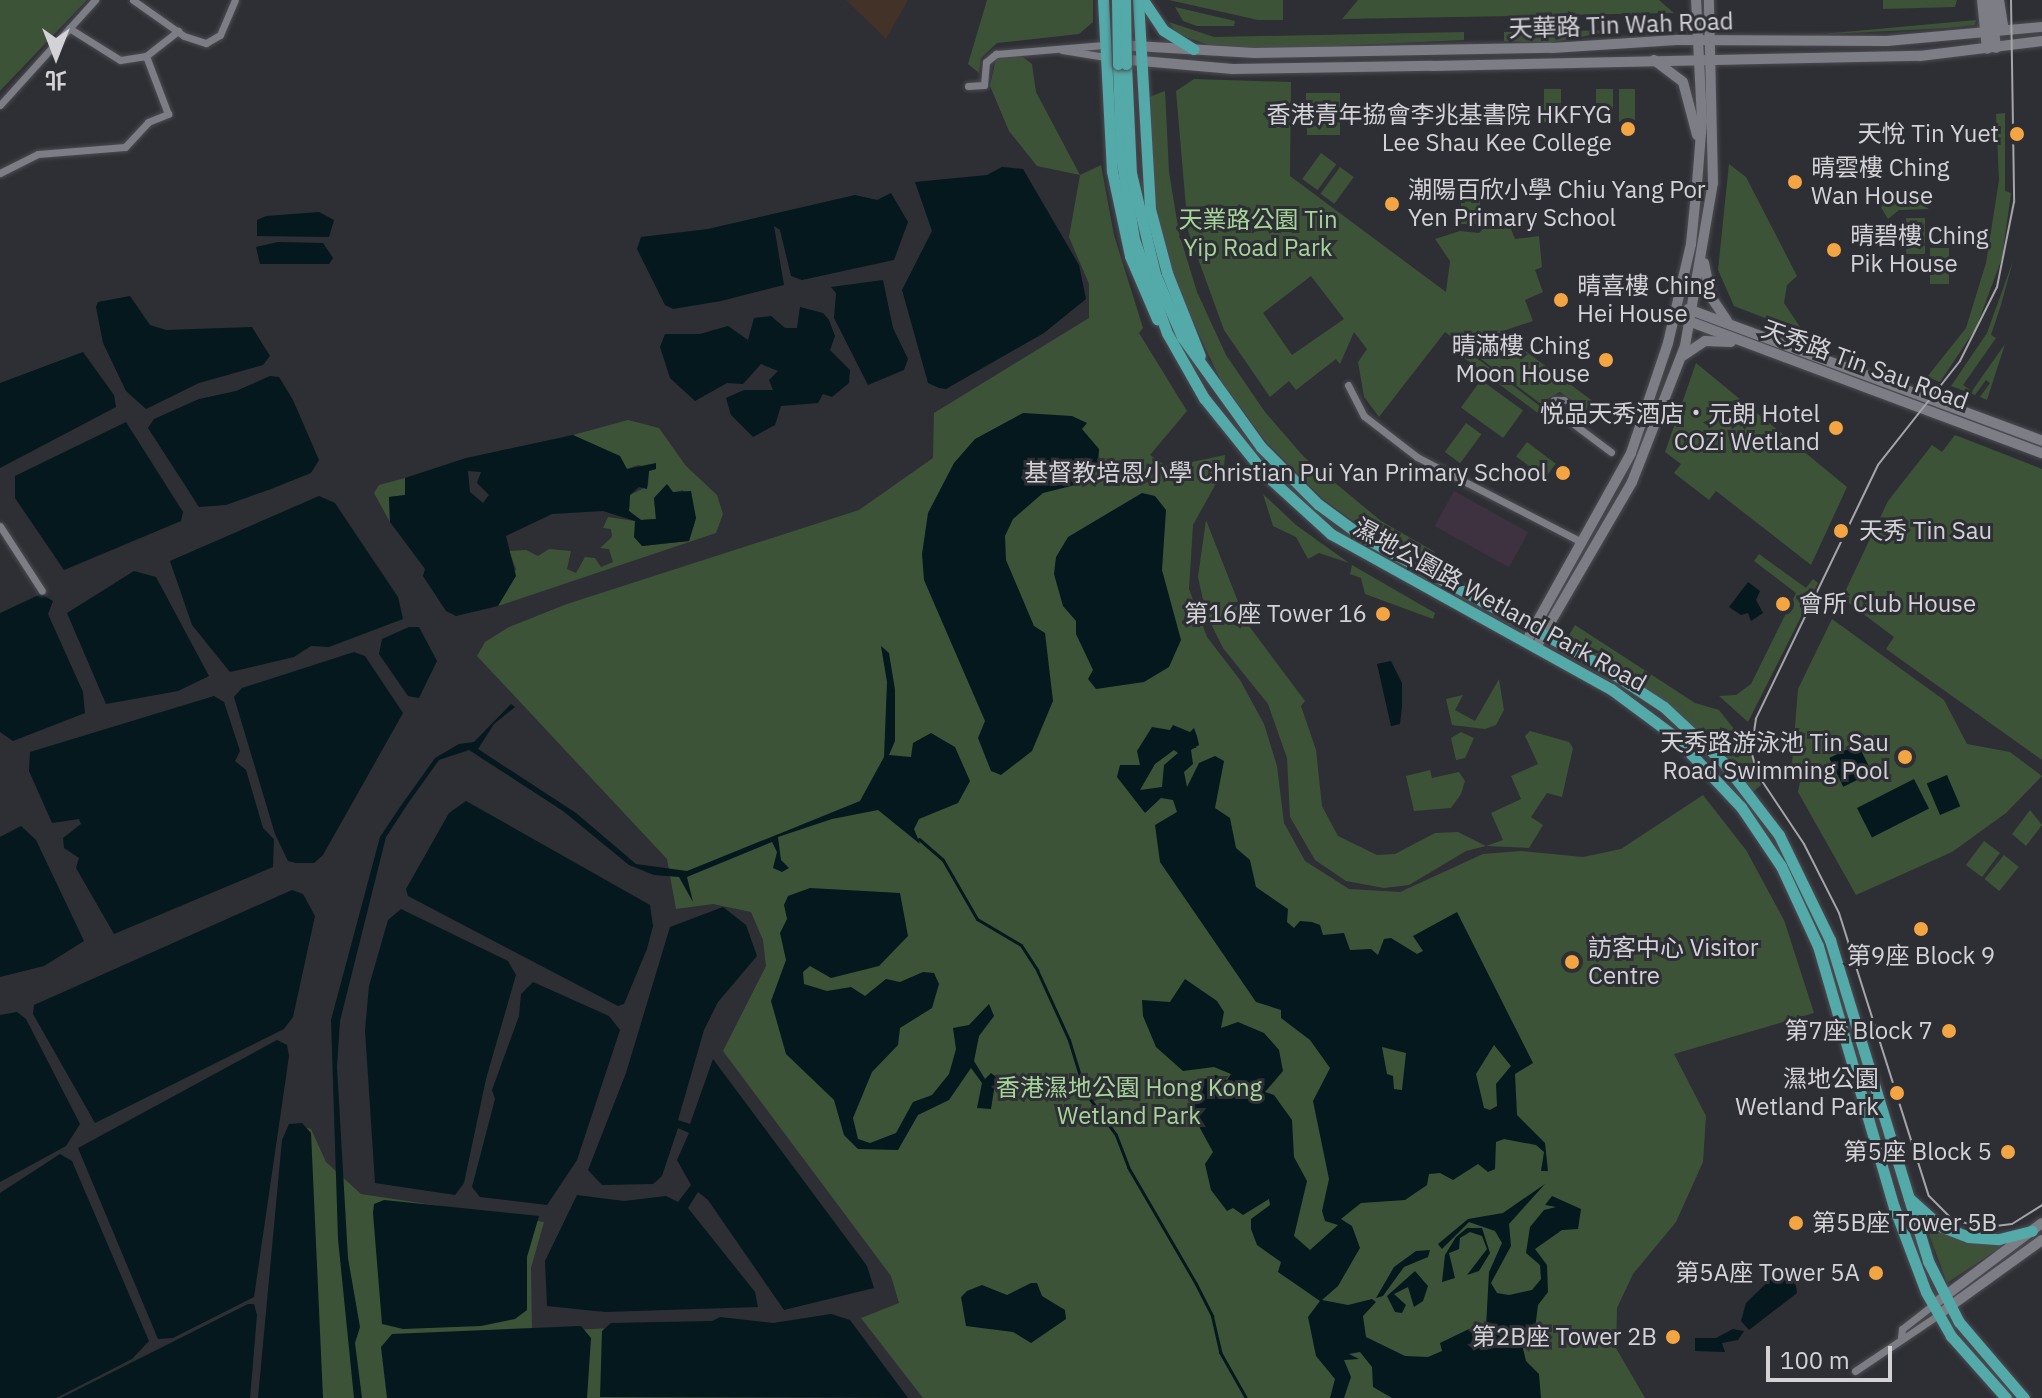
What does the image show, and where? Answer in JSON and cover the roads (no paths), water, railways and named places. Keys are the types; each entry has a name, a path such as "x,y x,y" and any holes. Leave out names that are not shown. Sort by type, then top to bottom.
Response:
{"main road":[{"path":"1103,0 1110,151 1122,224 1149,308 1164,327"},
{"path":"1117,0 1122,64"},
{"path":"1122,64 1125,0"},
{"path":"1140,0 1139,45 1152,224 1208,375"},
{"path":"1140,0 1163,30 1193,49"},
{"path":"1531,645 1640,432 1676,311 1691,244 1699,149 1700,58 1696,0"},
{"path":"1538,629 1632,482 1682,356 1703,256 1715,151 1709,0"},
{"path":"1982,0 1995,31"},
{"path":"1991,0 1995,31"},
{"path":"1992,48 1999,0"},
{"name":"天華路 Tin Wah Road","path":"1105,51 1139,45 1313,53 1698,40 1887,41 2042,27"},
{"name":"天華路 Tin Wah Road","path":"1105,51 1140,61 1263,69 1920,56 2042,41"},
{"path":"1651,59 1674,72 1687,88 1699,149"},
{"name":"濕地公園路 Wetland Park Road","path":"1122,64 1125,195 1164,327 1233,438 1308,516 1380,566 1611,689 1674,736 1727,789 1781,865 1818,946 1899,1225 1935,1310 2006,1398"},
{"path":"1703,256 1711,297 1732,325"},
{"name":"濕地公園路 Wetland Park Road","path":"1150,276 1182,337 1245,429 1297,486 1340,522 1438,582 1538,629 1620,676 1684,725 1738,779 1779,835 1830,940 1906,1194 1947,1301 1978,1350 2024,1398"},
{"name":"天秀路 Tin Sau Road","path":"1676,311 1732,325 2042,441"},
{"name":"天秀路 Tin Sau Road","path":"1692,316 1775,353 2042,453"},
{"path":"1682,356 1711,340 1775,353"},
{"path":"1906,1194 1931,1220 1968,1237 1999,1239 2032,1231"},
{"path":"1935,1310 2042,1223"},
{"path":"1947,1301 2042,1240"}],"street":[{"path":"0,105 95,0"},
{"path":"133,0 198,41 213,40 235,0"},
{"path":"69,28 120,60 146,56 178,31"},
{"path":"1062,50 1105,51"},
{"path":"968,86 984,85 986,62 996,54 1105,51"},
{"path":"0,173 38,154 129,145 148,122 168,114 146,56"},
{"path":"1348,385 1364,416 1417,457 1582,542"},
{"path":"1564,400 1554,400 1555,410 1611,452"},
{"path":"0,526 42,591"},
{"path":"1855,1371 1935,1310"}],"waterway":[{"path":"919,839 943,860 977,919 1021,945 1037,970 1069,1040 1085,1092 1116,1135 1128,1167 1196,1284 1212,1316 1220,1352 1246,1398"}],"tram line":[{"path":"2011,0 2014,202 1997,287 1960,361 1878,465 1756,719 1751,751 1758,775 1804,844 1839,913 1929,1196 1951,1218 1980,1228 2012,1224 2042,1205"}],"place":[{"name":"香港青年拹會李兆基書院 HKFYG Lee Shau Kee College","path":"1628,129"},
{"name":"天悅 Tin Yuet","path":"2017,134"},
{"name":"晴雲樓 Ching Wan House","path":"1795,182"},
{"name":"潮陽百欣小學 Chiu Yang Por Yen Primary School","path":"1392,204"},
{"name":"晴碧樓 Ching Pik House","path":"1834,250"},
{"name":"晴喜樓 Ching Hei House","path":"1561,300"},
{"name":"晴滿樓 Ching Moon House","path":"1606,360"},
{"name":"悦品天秀酒店‧元朗 Hotel COZi Wetland","path":"1836,428"},
{"name":"基督教培恩小學 Christian Pui Yan Primary School","path":"1563,473"},
{"name":"天秀 Tin Sau","path":"1841,531"},
{"name":"會所 Club House","path":"1783,604"},
{"name":"第16座 Tower 16","path":"1383,614"},
{"name":"天秀路游泳池 Tin Sau Road Swimming Pool","path":"1905,757"},
{"name":"第9座 Block 9","path":"1921,929"},
{"name":"訪客中心 Visitor Centre","path":"1572,962"},
{"name":"第7座 Block 7","path":"1949,1031"},
{"name":"濕地公園 Wetland Park","path":"1897,1093"},
{"name":"第5座 Block 5","path":"2008,1152"},
{"name":"第5B座 Tower 5B","path":"1796,1223"},
{"name":"第5A座 Tower 5A","path":"1876,1273"},
{"name":"第2B座 Tower 2B","path":"1673,1337"}],"park label":[{"name":"天業路公園 Tin Yip Road Park","path":"1258,234"},
{"name":"香港濕地公園 Hong Kong Wetland Park","path":"1129,1102"}]}
